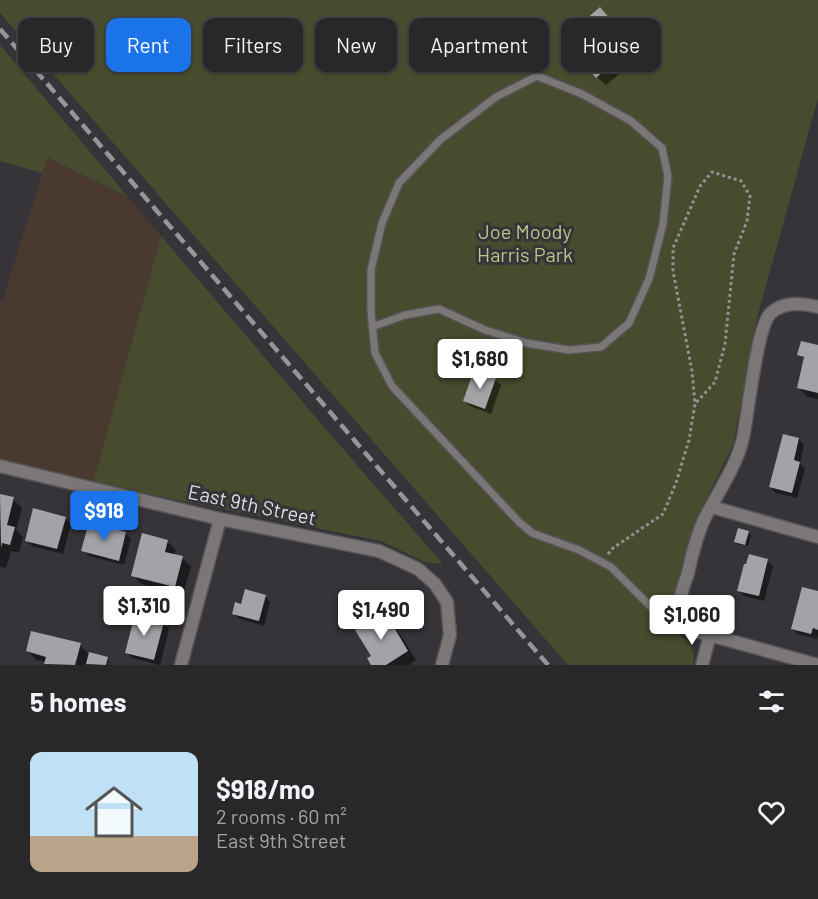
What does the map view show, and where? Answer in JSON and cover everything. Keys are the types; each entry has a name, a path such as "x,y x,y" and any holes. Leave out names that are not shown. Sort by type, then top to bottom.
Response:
{"street":[{"path":"818,307 794,304 776,309 767,318 762,332 739,450 696,540 679,604 679,615 684,624 695,631 818,664"},
{"name":"East 9th Street","path":"0,466 220,519 379,551 418,569 435,584 447,602 450,635 442,665"},
{"path":"712,507 818,537"},
{"path":"181,665 220,519"},
{"path":"702,665 710,635"}],"lane":[{"path":"372,327 405,315 439,309 484,330 526,344 569,351 601,347 629,323 650,279 663,224 668,176 662,148 631,121 582,94 537,76 496,97 441,140 399,183 382,223 371,270 370,312 375,352 392,386 519,522 532,532 579,550 611,567 658,614 684,624"}],"path":[{"path":"601,562 613,548 663,514 676,483 689,440 695,404 692,371 673,271 673,248 700,186 712,172 741,181 750,196 747,221 734,254 725,344 715,382 695,404"}],"shaded area":[{"path":"49,158 128,197 161,236 93,483 0,461 0,302 2,302"}],"green space":[{"name":"Joe Moody Harris Park","path":"0,0 818,0 818,98 757,318 733,445 694,524 665,627 687,641 693,651 693,665 568,665 51,72 94,72 94,18 18,18 18,34 0,13"},
{"path":"0,45 18,66 18,72 23,72 128,197 49,158 42,173 0,161"},
{"path":"161,236 443,564 425,562 381,541 93,483"}],"building":[{"path":"600,7 609,18 587,18"},
{"path":"591,72 603,72 596,78"},
{"path":"801,341 818,345 818,393 797,388 804,357 797,355"},
{"path":"474,370 496,378 485,409 463,401"},
{"path":"783,434 799,438 794,460 800,462 792,493 769,487"},
{"path":"0,494 14,497 7,525 15,527 10,545 2,543 1,548"},
{"path":"33,508 66,517 57,549 25,541"},
{"path":"89,522 126,532 119,561 81,551"},
{"path":"738,528 749,531 745,545 734,542"},
{"path":"142,533 168,540 165,552 183,556 175,587 131,576"},
{"path":"749,554 768,559 759,596 737,591"},
{"path":"802,587 818,591 818,630 813,628 811,634 791,629"},
{"path":"245,589 266,595 259,621 232,614 235,602 241,604"},
{"path":"385,612 408,651 386,665 371,665 367,658 371,656 355,630"},
{"path":"135,614 164,622 154,660 125,653"},
{"path":"31,631 81,643 75,665 44,664 46,657 26,651"},
{"path":"89,652 108,657 106,665 86,664"}],"railway":[{"path":"0,29 548,665"}]}
